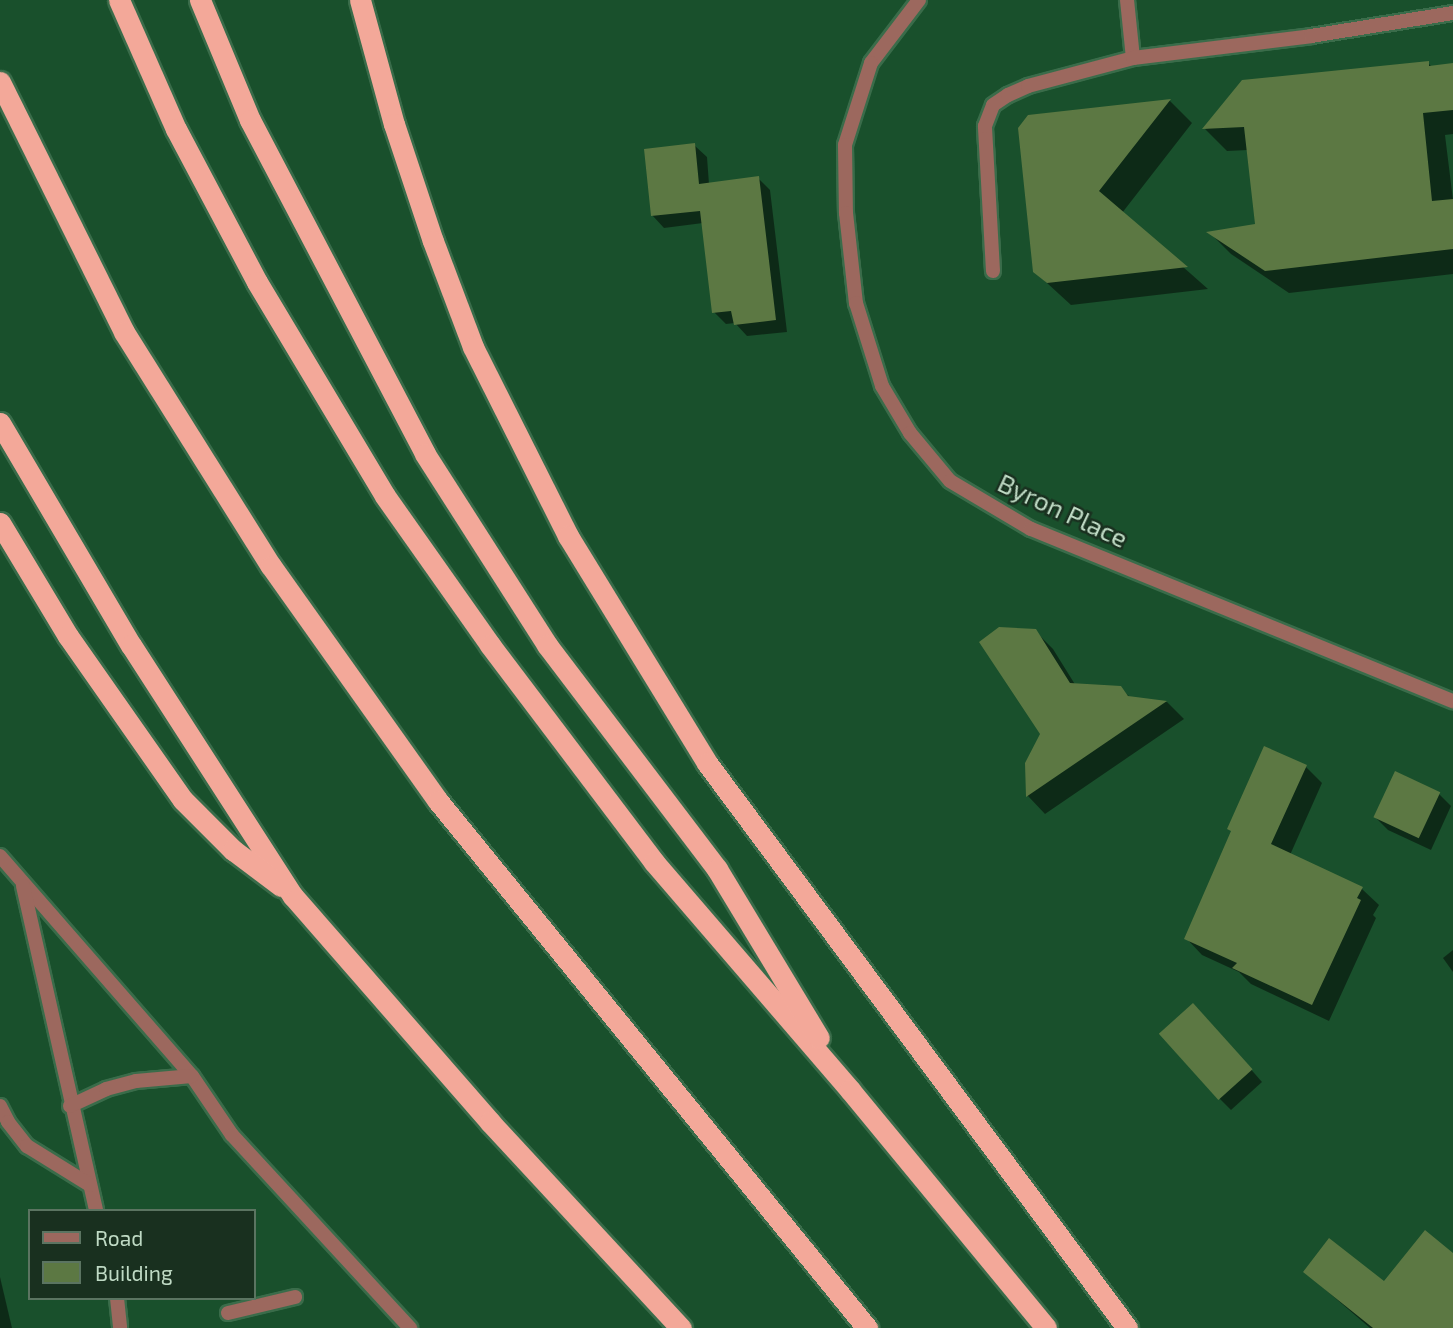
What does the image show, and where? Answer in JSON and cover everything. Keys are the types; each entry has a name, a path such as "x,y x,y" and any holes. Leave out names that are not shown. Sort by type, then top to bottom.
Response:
{"highway":[{"path":"119,0 176,129 251,270 385,496 490,645 654,862 850,1090 1046,1328"},
{"path":"200,0 250,120 425,454 547,645 717,869 850,1090"},
{"path":"360,0 394,124 433,241 474,347 568,536 707,763 1128,1328"},
{"path":"0,82 124,332 271,566 438,802 867,1328"},
{"path":"0,423 131,645 293,896 490,1122 681,1328"},
{"path":"0,523 68,636 183,800 233,850 293,896"}],"street":[{"name":"Byron Place","path":"919,0 871,62 845,145 846,213 856,303 882,386 910,433 950,481 1031,528 1453,701"},
{"path":"1127,0 1133,58"},
{"path":"993,271 985,126 993,105 1028,86 1133,58 1311,36 1453,13"},
{"path":"0,856 192,1076 232,1135 410,1328"},
{"path":"23,885 70,1106 96,1209"},
{"path":"70,1106 106,1089 136,1081 192,1076"},
{"path":"0,1106 27,1146 90,1185"},
{"path":"228,1313 295,1297"},
{"path":"119,1305 120,1328"},
{"path":"119,1305 130,1328"}],"building":[{"path":"1429,61 1429,66 1453,63 1453,110 1423,113 1432,201 1453,199 1453,249 1265,271 1206,232 1255,224 1244,127 1202,129 1242,80"},
{"path":"1171,99 1099,191 1188,267 1047,283 1033,272 1018,128 1028,115"},
{"path":"695,143 699,184 759,176 776,320 734,325 731,311 712,313 700,211 651,216 644,149"},
{"path":"999,627 1036,629 1070,683 1121,686 1128,696 1167,701 1026,797 1025,763 1040,734 979,642"},
{"path":"1264,746 1307,765 1271,844 1363,887 1357,898 1361,900 1312,1005 1232,968 1237,963 1184,939 1231,831 1227,829"},
{"path":"1395,771 1440,792 1419,838 1373,817"},
{"path":"1193,1003 1253,1069 1218,1100 1159,1034"},
{"path":"1425,1230 1453,1253 1453,1328 1373,1328 1303,1272 1329,1238 1384,1281"}]}
